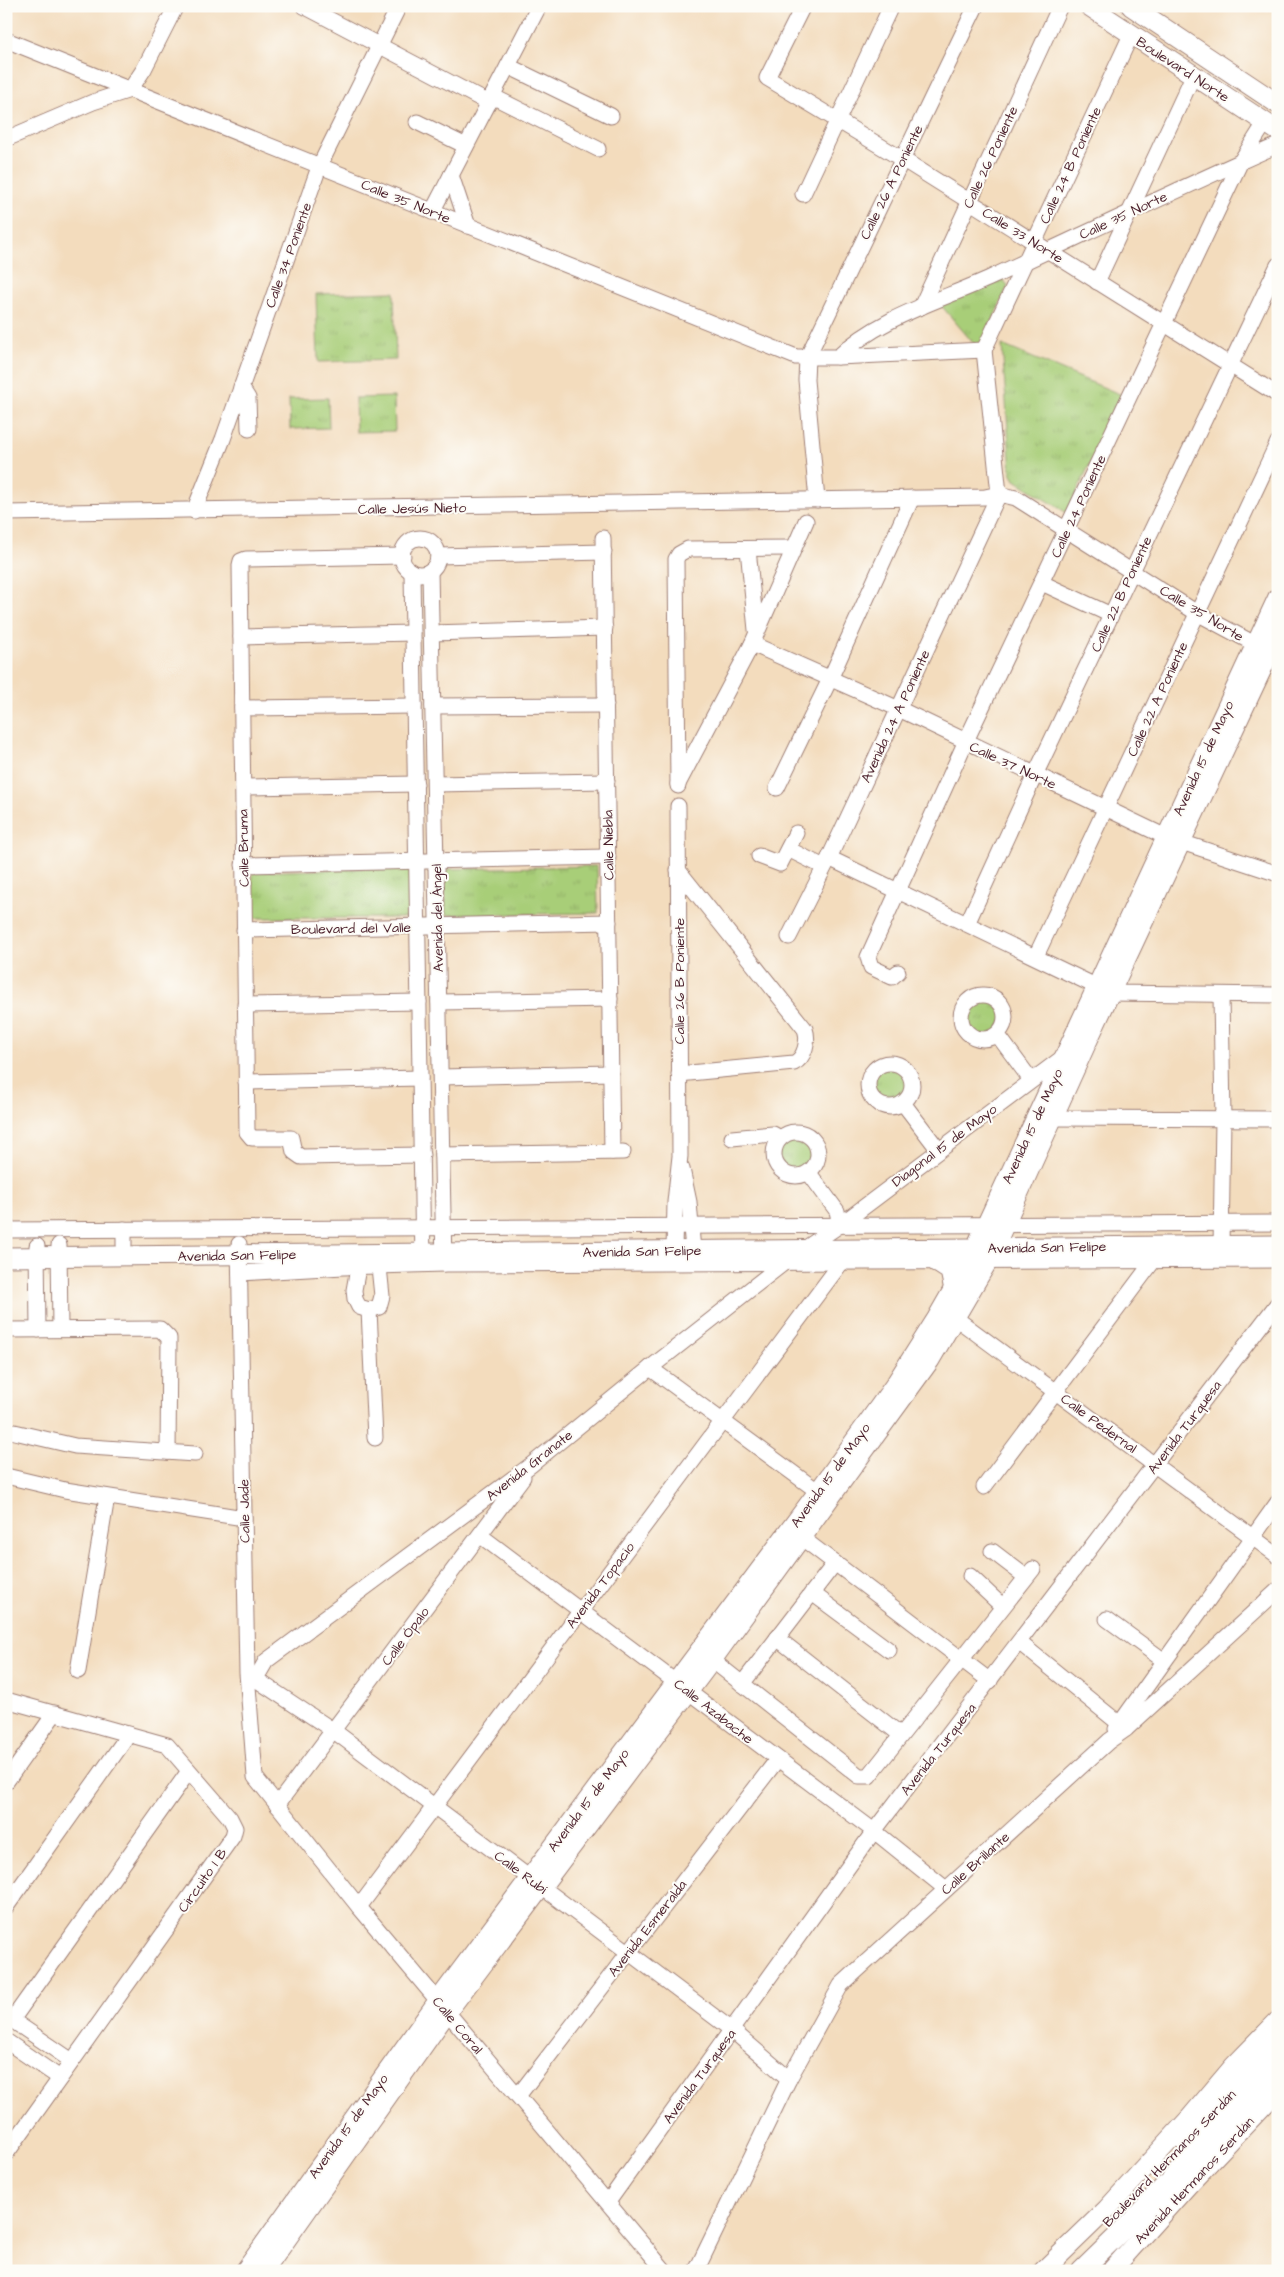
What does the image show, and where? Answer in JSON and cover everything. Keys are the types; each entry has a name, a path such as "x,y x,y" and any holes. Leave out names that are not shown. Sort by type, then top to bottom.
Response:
{"main road":[{"name":"Boulevard Norte","path":"1089,6 1271,127"},
{"name":"Boulevard Norte","path":"1130,6 1278,104"},
{"name":"Avenida 15 de Mayo","path":"949,1313 954,1290 986,1243 1065,1056 1103,989 1173,839 1270,647 1278,597"},
{"name":"Avenida 15 de Mayo","path":"245,2271 277,2237 442,2006 824,1496 894,1386 949,1313 1054,1118 1087,1042 1103,989"},
{"name":"Avenida San Felipe","path":"1220,1235 1278,1245"},
{"name":"Avenida San Felipe","path":"6,1246 37,1251 59,1251 444,1247 683,1239 809,1244 986,1243 1220,1235 1278,1236"},
{"name":"Avenida San Felipe","path":"59,1251 124,1237 370,1264 423,1247"},
{"name":"Avenida San Felipe","path":"6,1257 37,1251"},
{"path":"936,1262 950,1271 954,1290"},
{"name":"Avenida 15 de Mayo","path":"682,1687 712,1660 802,1538 824,1496"},
{"path":"1043,2271 1107,2209 1190,2118 1234,2066 1278,2020"},
{"name":"Boulevard Hermanos Serdán","path":"1060,2271 1278,2045"},
{"name":"Boulevard Hermanos Serdán","path":"1081,2271 1138,2228 1278,2066"},
{"name":"Avenida Hermanos Serdán","path":"1182,2179 1278,2090"},
{"name":"Avenida Hermanos Serdán","path":"1111,2271 1138,2228"},
{"name":"Avenida 15 de Mayo","path":"264,2271 277,2237"}],"street":[{"path":"6,139 93,102 130,90 144,69 176,6"},
{"path":"304,6 379,46 598,149"},
{"name":"Calle 34 Poniente","path":"194,511 223,439 319,167 399,6"},
{"path":"432,212 539,6"},
{"name":"Calle 33 Norte","path":"803,6 767,78 970,201 1278,395"},
{"path":"802,194 891,6"},
{"name":"Calle 26 A Poniente","path":"807,358 976,6"},
{"name":"Calle 26 Poniente","path":"921,307 1060,6"},
{"name":"Calle 24 B Poniente","path":"984,350 1130,35"},
{"name":"Calle 35 Norte","path":"7,42 786,353 807,358 984,350"},
{"path":"508,66 611,116"},
{"path":"1097,282 1194,76"},
{"path":"417,122 466,146"},
{"name":"Calle 24 Poniente","path":"898,972 895,976 888,977 871,967 868,960 966,743 1242,161 1271,127"},
{"name":"Calle 35 Norte","path":"838,357 866,334 921,307 1048,251 1131,210 1278,145"},
{"path":"451,175 468,226"},
{"name":"Calle 22 B Poniente","path":"967,924 1035,775 1278,265"},
{"path":"984,350 999,494"},
{"path":"807,358 806,380 817,500"},
{"path":"241,387 248,398 249,429"},
{"name":"Calle 22 A Poniente","path":"1036,956 1278,442"},
{"name":"Calle 35 Norte","path":"999,494 1016,498 1197,612 1270,647"},
{"name":"Calle Jesús Nieto","path":"6,513 984,497 999,494"},
{"name":"Avenida 24 A Poniente","path":"789,938 999,494"},
{"path":"777,788 830,679 912,498"},
{"path":"794,548 688,549 679,554 675,567 678,786 754,638 794,548 806,520"},
{"path":"418,538 424,538 434,544 438,556 436,564 430,571 421,574 412,572 404,564 403,556 408,543 418,538"},
{"name":"Calle Niebla","path":"438,556 604,546 611,1073 617,1152 442,1154"},
{"path":"748,549 754,638"},
{"name":"Calle Bruma","path":"403,556 241,560 246,1082 248,1136 291,1138 294,1152 301,1157 422,1155"},
{"name":"Avenida del Ángel","path":"430,571 444,1247"},
{"name":"Avenida del Ángel","path":"412,572 423,1247"},
{"path":"1042,584 1111,615"},
{"path":"432,633 605,628"},
{"path":"241,638 413,633"},
{"name":"Calle 37 Norte","path":"754,638 830,679 898,709 966,743 1173,839 1278,874"},
{"path":"433,706 606,704"},
{"path":"242,708 414,706"},
{"path":"435,784 607,781"},
{"path":"243,787 416,784"},
{"name":"Calle 26 B Poniente","path":"678,806 679,1074 683,1239"},
{"path":"759,856 780,864 796,833"},
{"path":"788,849 898,892 1103,989 1278,995"},
{"path":"244,865 608,857"},
{"path":"678,870 805,1029 808,1038 802,1057 794,1063 679,1074"},
{"name":"Boulevard del Valle","path":"244,930 608,922"},
{"path":"1220,1235 1223,1119 1221,994"},
{"path":"439,1002 610,998"},
{"path":"245,1005 419,1002"},
{"path":"997,1034 1031,1080"},
{"name":"Diagonal 15 de Mayo","path":"809,1244 840,1225 1031,1080 1087,1042"},
{"path":"440,1078 611,1073"},
{"path":"246,1082 420,1078"},
{"path":"903,1103 938,1149"},
{"path":"1054,1118 1278,1119"},
{"path":"795,1132 810,1137 816,1143 818,1160 809,1173 793,1177 779,1169 774,1153 780,1138 795,1132"},
{"path":"732,1138 774,1134 780,1138"},
{"path":"809,1173 837,1211 840,1225"},
{"name":"Avenida San Felipe","path":"444,1247 785,1262 936,1262 986,1243 1220,1235 1278,1223"},
{"name":"Avenida San Felipe","path":"6,1230 124,1237 444,1247 683,1239 840,1225 986,1243 1154,1260 1278,1260"},
{"name":"Avenida Granate","path":"251,1677 266,1661 531,1465 650,1368 809,1244"},
{"name":"Calle Jade","path":"239,1249 244,1518 254,1777"},
{"path":"37,1251 38,1330"},
{"path":"59,1251 60,1330"},
{"path":"984,1487 1154,1260"},
{"name":"Avenida Topacio","path":"359,1907 841,1263"},
{"path":"370,1264 382,1296 379,1307 369,1310 359,1307 355,1299 370,1264"},
{"name":"Avenida San Felipe","path":"240,1273 370,1264"},
{"name":"Avenida Turquesa","path":"608,2202 874,1831 1020,1643 1278,1303"},
{"path":"369,1310 376,1438"},
{"name":"Calle Pedernal","path":"949,1313 1278,1556"},
{"path":"6,1330 160,1329 165,1332 168,1338 168,1452"},
{"path":"650,1368 824,1496"},
{"path":"6,1430 76,1446 195,1454"},
{"name":"Calle Ópalo","path":"277,1805 481,1536 531,1465"},
{"path":"6,1476 65,1490 244,1518"},
{"path":"78,1671 107,1497"},
{"path":"1020,1643 1123,1726 1163,1660 1278,1502"},
{"name":"Calle Azabache","path":"481,1536 874,1831 946,1889"},
{"path":"802,1538 990,1681"},
{"path":"712,1660 859,1776 870,1776 900,1735 1030,1573 992,1551"},
{"path":"742,1684 835,1563"},
{"path":"970,1576 1002,1606"},
{"name":"Calle Brillante","path":"696,2271 789,2079 841,1985 1123,1726 1278,1590"},
{"path":"812,1593 889,1650"},
{"path":"1107,1618 1163,1660"},
{"path":"778,1638 900,1735"},
{"name":"Calle Rubí","path":"251,1677 334,1731 732,2030 789,2079"},
{"name":"Circuito 1 B","path":"6,1700 167,1745 230,1818 235,1828 233,1836 6,2154"},
{"path":"6,1782 54,1714"},
{"path":"6,1907 129,1734"},
{"name":"Avenida Esmeralda","path":"518,2096 777,1760"},
{"path":"72,2061 9,2018 188,1770"},
{"name":"Calle Coral","path":"254,1777 359,1907 665,2271"},
{"path":"6,2041 60,2078"}],"green space":[{"path":"1001,278 1008,286 983,342 975,345 939,303"},
{"path":"394,292 396,360 318,362 316,294"},
{"path":"1002,345 1122,395 1067,513 1015,480 1011,473"},
{"path":"394,397 395,431 356,432 355,398"},
{"path":"328,398 329,428 290,429 289,399"},
{"path":"597,866 598,913 446,915 444,869"},
{"path":"412,867 411,918 251,918 253,872"},
{"path":"992,999 1004,1016 996,1033 977,1035 965,1018 973,1000"},
{"path":"899,1066 910,1083 902,1101 883,1103 871,1085 879,1068"},
{"path":"804,1135 816,1153 808,1170 788,1172 777,1155 785,1137"}]}
